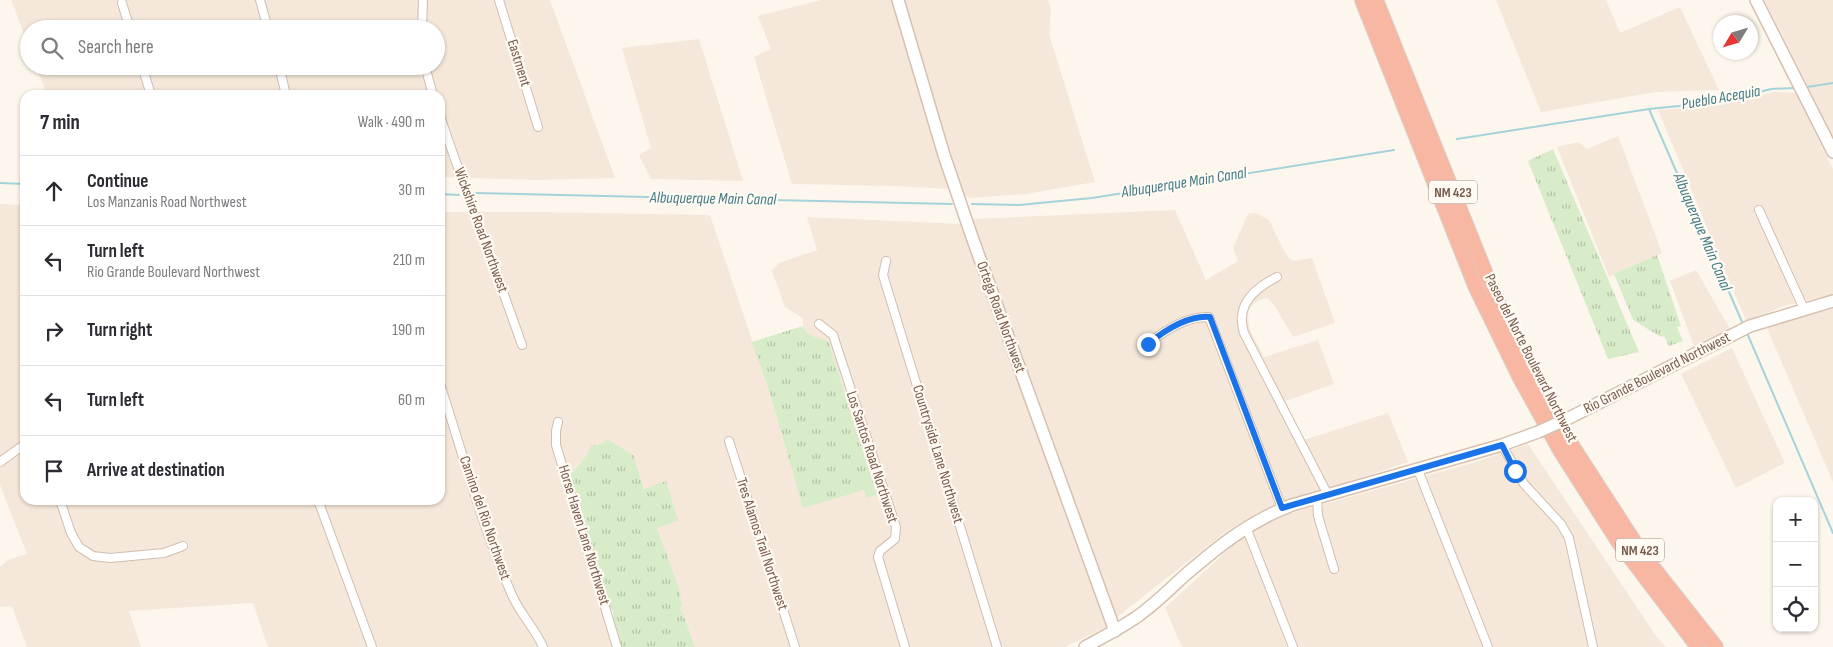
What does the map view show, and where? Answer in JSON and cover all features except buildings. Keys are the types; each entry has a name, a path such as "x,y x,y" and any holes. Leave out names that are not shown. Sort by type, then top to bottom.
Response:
{"highway":[{"name":"Paseo del Norte Boulevard Northwest","path":"1362,0 1476,288 1516,371 1561,452 1619,543 1698,647"},
{"name":"Paseo del Norte Boulevard Northwest","path":"1376,0 1488,279 1537,382 1574,447 1641,552 1716,647"}],"street":[{"path":"260,0 266,20"},
{"path":"422,20 423,0"},
{"name":"Eastment","path":"500,0 538,126"},
{"name":"Ortega Road Northwest","path":"898,0 944,155 972,237 1115,631"},
{"path":"1756,0 1833,152"},
{"path":"122,3 127,20"},
{"path":"145,75 149,90"},
{"path":"281,75 285,90"},
{"path":"427,75 432,90"},
{"name":"Wickshire Road Northwest","path":"445,131 467,198 522,345"},
{"path":"1759,210 1804,309"},
{"name":"Countryside Lane Northwest","path":"886,260 883,275 997,647"},
{"path":"1277,277 1262,284 1248,300 1242,318 1244,334 1322,496 1318,516 1334,569"},
{"name":"Rio Grande Boulevard Northwest","path":"1085,647 1139,616 1222,544 1246,526 1267,514 1322,496 1502,445 1538,432 1760,322 1833,301"},
{"path":"1148,344 1184,322 1202,316 1210,317 1282,508"},
{"name":"Los Santos Road Northwest","path":"819,324 833,335 896,527 896,538 880,551 878,557 905,647"},
{"name":"Camino del Rio Northwest","path":"445,399 493,548 513,597 543,647"},
{"name":"Horse Haven Lane Northwest","path":"558,422 556,445 617,647"},
{"name":"Tres Alamos Trail Northwest","path":"729,441 795,647"},
{"path":"1502,445 1524,484 1560,524 1569,538 1593,647"},
{"path":"0,462 20,448"},
{"path":"1418,470 1488,647"},
{"path":"62,505 71,533 79,547 94,556 110,558 164,553 184,546"},
{"path":"320,505 372,647"},
{"path":"1246,526 1293,647"}],"shaded area":[{"path":"11,0 550,0 615,178 538,180 445,177 445,90 45,90 39,75 445,75 445,20 20,20 20,24"},
{"path":"821,0 1048,0 1051,9 1049,34 1095,182 1026,194 970,198 951,189 792,184 754,57 771,49 758,16"},
{"path":"1496,0 1606,0 1620,33 1680,7 1719,90 1656,92 1541,112"},
{"path":"1764,0 1833,0 1833,138 1777,25"},
{"path":"699,39 743,181 651,179 639,155 651,148 622,48"},
{"path":"1773,92 1795,93 1833,169 1833,294 1780,307 1747,323 1658,110 1720,105 1743,101"},
{"path":"1618,136 1662,253 1609,277 1557,147 1579,142 1587,149"},
{"path":"0,204 20,205 20,505 445,505 445,212 710,215 770,394 803,507 864,490 867,498 876,495 829,343 810,336 803,326 803,318 785,307 772,271 779,263 817,250 807,217 962,224 1108,626 1065,647 695,647 684,616 681,614 679,588 657,528 665,482 644,489 604,443 591,446 588,455 569,477 614,647 268,647 253,603 129,611 141,647 27,647 12,606 0,607 0,567 8,560 27,554 0,485"},
{"path":"1175,210 1206,280 1238,261 1233,248 1248,214 1256,213 1269,220 1283,249 1293,261 1312,258 1335,323 1293,337 1274,305 1267,298 1257,301 1249,309 1250,330 1264,357 1318,340 1334,384 1285,401 1304,440 1388,413 1408,462 1277,506 1228,530 1117,617 970,219"},
{"path":"1696,270 1730,329 1694,346 1670,281"},
{"path":"1833,308 1833,482 1767,328"},
{"path":"1732,348 1785,463 1736,488 1681,374"},
{"path":"1528,444 1656,636 1666,647 1296,647 1251,529 1270,519 1476,462"},
{"path":"1245,534 1287,647 1182,647 1165,608"}],"green space":[{"path":"1553,149 1639,352 1608,359 1528,161"},
{"path":"1657,255 1681,326 1677,327 1683,341 1669,346 1664,336 1661,337 1633,320 1614,274"},
{"path":"803,326 812,336 826,340 829,343 877,495 867,498 864,490 803,508 770,394 752,342"},
{"path":"607,439 633,455 644,489 666,481 678,521 657,528 679,588 682,606 680,608 695,647 620,647 612,609 607,609 569,477 587,455 591,446 604,443"}],"waterway":[{"name":"Pueblo Acequia","path":"1807,87 1833,83"},
{"name":"Albuquerque Main Canal","path":"1457,139 1649,109 1719,102 1771,89 1794,88"},
{"name":"Albuquerque Main Canal","path":"1649,109 1743,324"},
{"name":"Albuquerque Main Canal","path":"972,204 1019,205 1092,198 1394,150"},
{"name":"Albuquerque Main Canal","path":"0,183 20,184"},
{"name":"Albuquerque Main Canal","path":"474,193 952,204"},
{"name":"Albuquerque Main Canal","path":"445,194 459,195"},
{"name":"Albuquerque Main Canal","path":"1747,333 1833,533"}],"route":[{"path":"1148,344 1184,322 1202,316 1210,317 1282,508 1502,445 1515,471"}]}
